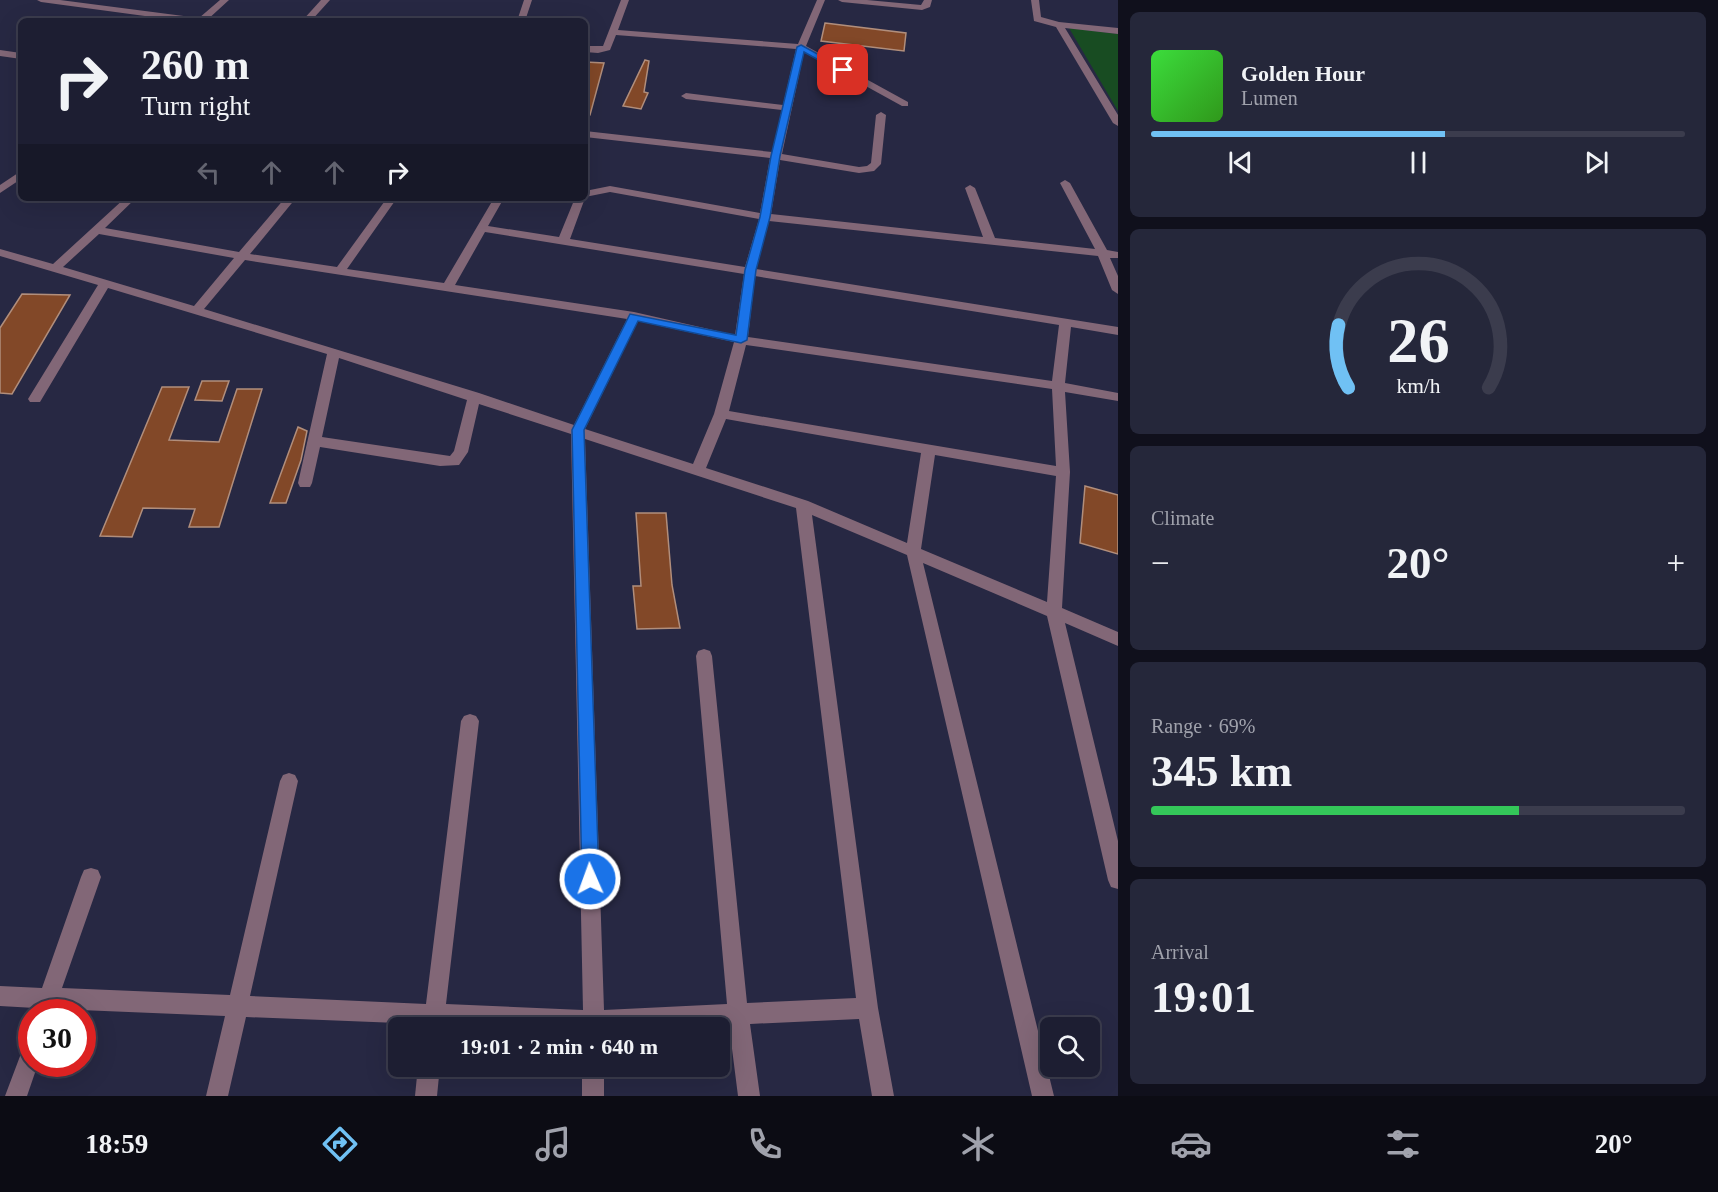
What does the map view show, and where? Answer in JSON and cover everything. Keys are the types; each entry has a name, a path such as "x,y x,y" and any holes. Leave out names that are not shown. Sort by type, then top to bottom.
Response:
{"street":[{"path":"41,0 178,18"},
{"path":"204,18 225,0"},
{"path":"309,18 326,0"},
{"path":"522,18 528,0"},
{"path":"588,49 607,48 625,0"},
{"path":"698,470 721,414 741,340 750,270 765,217 776,156 801,47 821,0"},
{"path":"842,0 922,8 927,5 928,0"},
{"path":"1035,0 1037,19 1059,25 1118,31"},
{"path":"1059,25 1118,123"},
{"path":"614,32 801,47 905,104"},
{"path":"0,53 18,56"},
{"path":"686,96 787,108"},
{"path":"588,134 776,156 859,170 876,164 880,115"},
{"path":"0,190 18,176"},
{"path":"1065,183 1103,254 1118,290"},
{"path":"970,188 990,240"},
{"path":"588,193 610,189 765,217 1118,255"},
{"path":"55,269 128,201"},
{"path":"196,311 288,201"},
{"path":"340,271 390,201"},
{"path":"447,288 497,201"},
{"path":"564,240 579,201"},
{"path":"482,228 1118,331"},
{"path":"96,230 242,256 634,316 741,340 1058,386 1118,397"},
{"path":"0,252 474,396 803,505 1118,639"},
{"path":"35,399 105,284"},
{"path":"594,1017 578,430 634,316"},
{"path":"1065,322 1058,386 1064,472 1054,612 1118,880"},
{"path":"305,483 334,352"},
{"path":"314,441 440,461 454,461 461,452 474,396"},
{"path":"721,414 1064,472"},
{"path":"929,448 913,551 1043,1096"},
{"path":"803,505 868,1008 883,1096"},
{"path":"704,656 738,1014 749,1096"},
{"path":"434,1017 470,721"},
{"path":"217,1096 289,782"},
{"path":"48,999 91,877"},
{"path":"0,996 18,1000"},
{"path":"96,1005 237,1006 388,1017"},
{"path":"695,1017 868,1008"},
{"path":"16,1096 23,1077"},
{"path":"426,1096 428,1077"},
{"path":"593,1096 594,1077"}],"green space":[{"path":"1069,28 1118,34 1118,111"}],"building":[{"path":"825,23 906,33 904,51 821,41"},
{"path":"645,60 649,61 644,92 648,93 641,109 623,106"},
{"path":"588,62 604,63 590,115 588,115"},
{"path":"22,294 70,295 12,394 0,393 0,328"},
{"path":"202,381 229,381 222,401 195,400"},
{"path":"162,387 189,387 169,440 219,442 237,389 262,389 219,527 189,527 195,509 143,508 132,537 100,536"},
{"path":"298,427 307,431 301,460 286,503 270,503"},
{"path":"1085,486 1118,495 1118,554 1080,543"},
{"path":"636,513 666,513 672,585 680,628 637,629 633,586 641,586"}],"route":[{"path":"590,879 578,430 634,316 741,340 750,270 765,217 776,156 801,47 843,70"}]}
